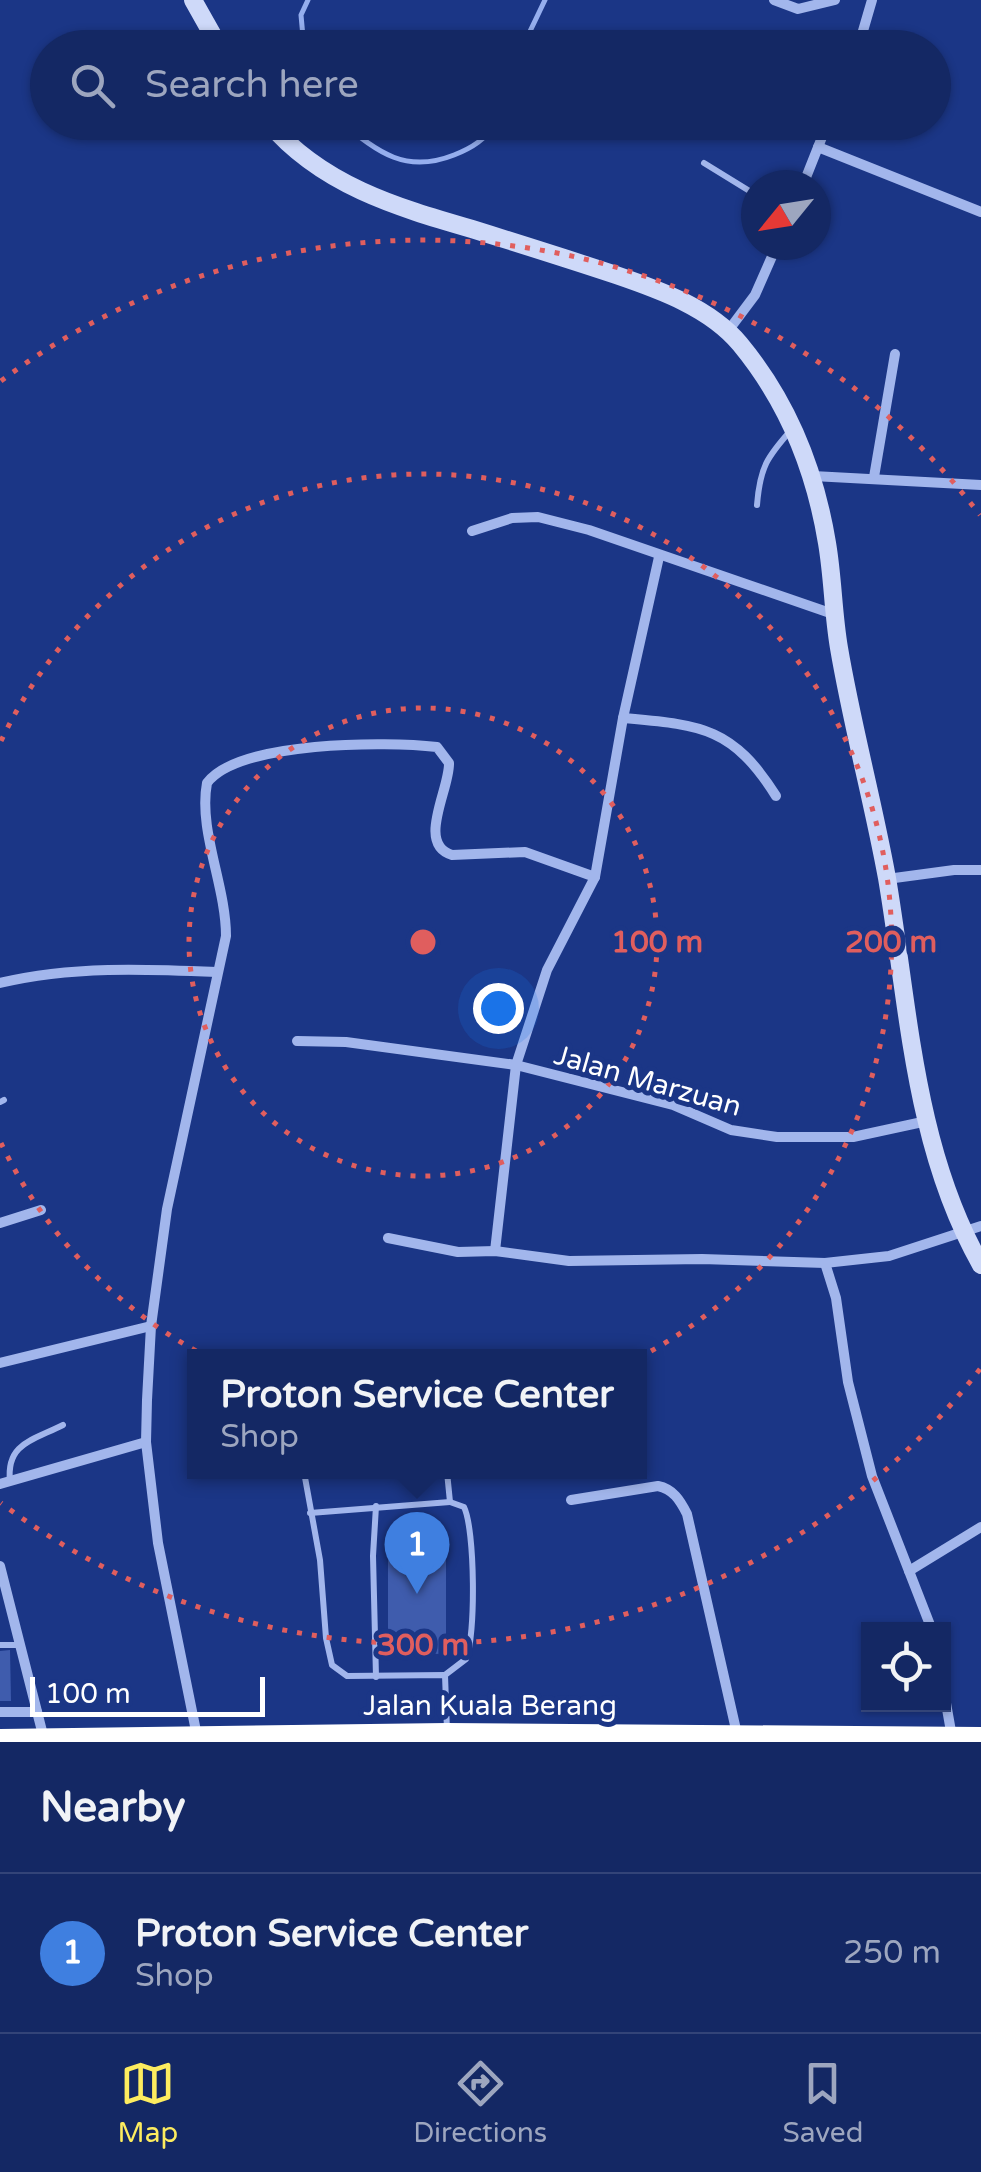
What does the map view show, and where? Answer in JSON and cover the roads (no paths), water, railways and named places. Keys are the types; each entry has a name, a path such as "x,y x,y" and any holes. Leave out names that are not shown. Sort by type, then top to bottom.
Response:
{"highway":[{"name":"Jalan Kuala Berang","path":"0,1740 447,1734 981,1738"}],"street":[{"path":"193,0 210,30"},
{"path":"774,0 798,9 836,0"},
{"path":"863,30 872,0"},
{"path":"287,140 306,158 371,197 636,282 701,312 728,331 763,376 814,476 828,546 833,614 887,879 926,1121 972,1230 981,1265"},
{"path":"808,170 821,140"},
{"path":"818,147 981,212"},
{"path":"728,331 755,295 770,260"},
{"path":"874,477 894,354"},
{"path":"814,476 981,485"},
{"path":"472,531 512,518 538,517 589,530 833,614"},
{"path":"495,1251 516,1065 547,970 595,878 623,718 659,557"},
{"path":"623,718 696,727 724,737 759,770 776,796"},
{"path":"197,1737 158,1544 146,1442 151,1326 167,1209 226,936 226,913 204,797 207,783 214,773 240,761 309,746 437,747 450,763 434,832 437,846 443,852 525,852 595,878"},
{"path":"887,879 981,870"},
{"path":"0,983 87,971 217,972"},
{"name":"Jalan Marzuan","path":"298,1041 346,1042 516,1065 673,1105 731,1130 777,1136 853,1137 926,1121"},
{"path":"0,1222 41,1210"},
{"path":"388,1238 458,1252 495,1251 569,1261 702,1259 824,1263 888,1256 972,1230"},
{"path":"824,1263 836,1298 848,1382 872,1476 929,1622"},
{"path":"0,1363 151,1326"},
{"path":"5,1482 146,1442"},
{"path":"571,1500 658,1486 667,1488 681,1502 737,1734"},
{"path":"910,1570 981,1527"},
{"path":"1,1570 44,1740"},
{"path":"0,1712 36,1712"},
{"path":"947,1712 952,1738"}],"lane":[{"path":"704,163 741,186"},
{"path":"757,505 760,473 768,455 792,428"},
{"path":"5,1482 10,1458 16,1450 63,1425"},
{"path":"305,1479 310,1514 320,1560 332,1665 348,1676 445,1674 466,1659 472,1634 471,1529 464,1507 450,1502 310,1514"},
{"path":"448,1479 450,1502"},
{"path":"376,1506 376,1677"},
{"path":"0,1644 20,1645"},
{"path":"445,1674 447,1734"}],"waterway":[{"path":"302,30 301,15 308,0"},
{"path":"531,30 545,0"},
{"path":"364,140 394,157 421,162 454,155 480,140"}],"place":[{"name":"Proton Service Center","path":"417,1594"}]}
